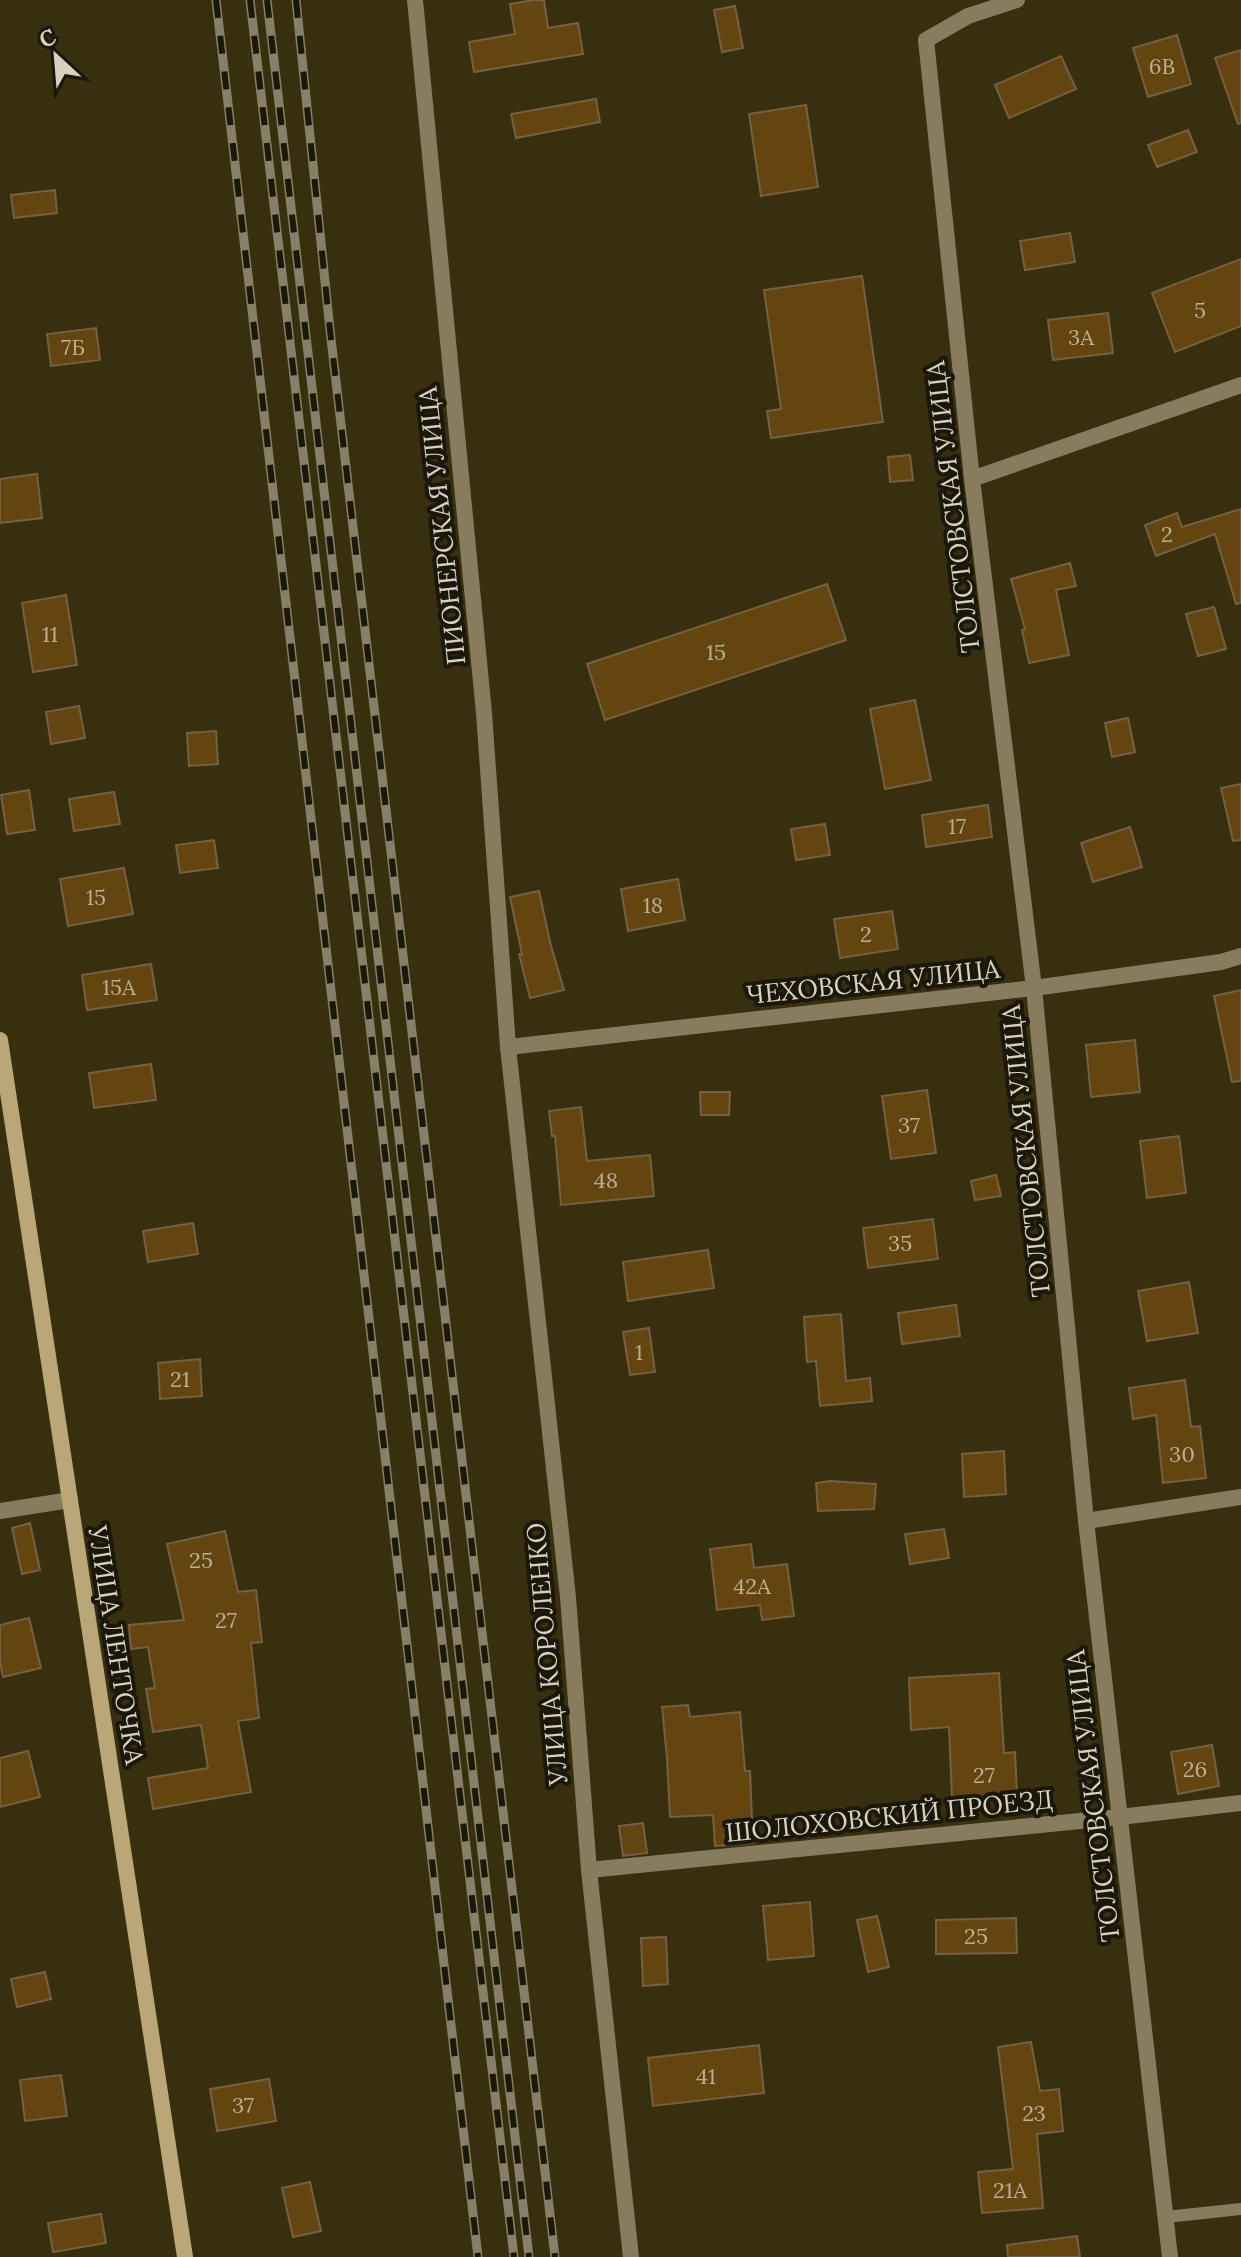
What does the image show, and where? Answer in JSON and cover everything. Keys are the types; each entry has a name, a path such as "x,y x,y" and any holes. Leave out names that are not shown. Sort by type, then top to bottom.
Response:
{"main road":[{"name":"УЛИЦА ЛЕНТОЧКА","path":"0,1040 185,2257"}],"street":[{"name":"ПИОНЕРСКАЯ УЛИЦА","path":"415,0 484,713 508,1047"},
{"name":"ТОЛСТОВСКАЯ УЛИЦА","path":"1017,0 968,16 926,40 972,479 1034,988 1086,1521 1170,2257"},
{"path":"972,479 1241,385"},
{"name":"ЧЕХОВСКАЯ УЛИЦА","path":"508,1047 1034,988 1221,962 1241,956"},
{"name":"УЛИЦА КОРОЛЕНКО","path":"508,1047 568,1597 589,1870 631,2257"},
{"path":"1086,1521 1241,1497"},
{"path":"0,1511 70,1500"},
{"name":"ШОЛОХОВСКИЙ ПРОЕЗД","path":"589,1870 1241,1803"}],"lane":[{"path":"1166,2217 1241,2209"}],"building":[{"path":"544,0 548,28 578,23 583,54 474,72 469,42 515,34 510,4"},
{"path":"735,6 743,48 722,52 714,10"},
{"path":"1177,35 1191,84 1148,97 1133,48"},
{"path":"1241,50 1241,123 1238,124 1215,58"},
{"path":"1061,56 1076,89 1009,118 995,85"},
{"path":"596,99 600,122 516,138 511,114"},
{"path":"806,105 818,187 761,196 749,114"},
{"path":"1188,130 1197,152 1157,167 1148,145"},
{"path":"55,190 57,213 14,218 11,195"},
{"path":"1070,233 1075,262 1025,270 1020,241"},
{"path":"1241,259 1241,326 1175,352 1152,293"},
{"path":"862,276 883,422 771,438 767,411 781,409 764,290"},
{"path":"1108,313 1113,353 1053,360 1048,320"},
{"path":"96,328 100,360 51,366 47,334"},
{"path":"910,455 913,480 890,482 888,457"},
{"path":"37,474 42,518 0,523 0,479"},
{"path":"1241,509 1241,603 1236,604 1215,534 1156,556 1145,525 1177,513 1182,527"},
{"path":"1070,563 1076,586 1056,590 1069,655 1029,663 1022,630 1025,629 1011,579"},
{"path":"827,584 846,640 605,720 587,664"},
{"path":"66,595 77,665 33,672 22,603"},
{"path":"1214,607 1226,649 1198,656 1186,614"},
{"path":"915,700 931,780 885,789 870,709"},
{"path":"79,706 85,738 51,744 46,712"},
{"path":"1128,718 1135,752 1112,757 1105,723"},
{"path":"216,731 218,764 189,766 187,733"},
{"path":"1241,784 1241,840 1233,841 1221,788"},
{"path":"29,790 35,830 7,834 1,795"},
{"path":"114,792 120,824 74,831 69,799"},
{"path":"988,805 992,837 926,847 922,815"},
{"path":"825,824 830,855 796,860 791,829"},
{"path":"1130,827 1142,867 1093,882 1081,843"},
{"path":"214,840 218,868 180,873 176,845"},
{"path":"124,868 133,914 68,926 60,879"},
{"path":"678,879 685,920 628,931 621,889"},
{"path":"539,891 564,990 530,998 510,897"},
{"path":"892,911 898,949 840,958 834,919"},
{"path":"151,964 157,1000 87,1010 82,975"},
{"path":"1241,990 1241,1081 1232,1082 1214,996"},
{"path":"1135,1040 1140,1092 1091,1097 1086,1045"},
{"path":"151,1064 156,1100 94,1108 89,1073"},
{"path":"927,1090 936,1153 891,1159 882,1096"},
{"path":"700,1092 730,1092 729,1115 701,1115"},
{"path":"581,1107 587,1161 650,1155 654,1196 561,1205 555,1136 552,1136 549,1111"},
{"path":"1179,1136 1186,1193 1147,1198 1140,1141"},
{"path":"996,1175 1001,1196 975,1200 971,1181"},
{"path":"933,1219 938,1259 868,1268 863,1228"},
{"path":"193,1223 198,1254 148,1262 143,1231"},
{"path":"708,1250 714,1288 628,1301 623,1262"},
{"path":"1189,1282 1198,1333 1147,1341 1138,1291"},
{"path":"956,1305 960,1336 902,1344 898,1313"},
{"path":"841,1314 846,1381 870,1378 872,1401 820,1406 816,1361 807,1362 804,1317"},
{"path":"649,1328 655,1372 630,1375 623,1332"},
{"path":"200,1359 202,1396 160,1399 158,1363"},
{"path":"1185,1380 1191,1427 1200,1426 1206,1478 1163,1483 1156,1415 1133,1419 1129,1388"},
{"path":"1004,1451 1006,1494 964,1497 962,1454"},
{"path":"816,1483 876,1484 874,1509 818,1511"},
{"path":"30,1523 40,1570 22,1574 12,1528"},
{"path":"944,1529 949,1558 910,1564 905,1534"},
{"path":"225,1531 238,1592 256,1590 262,1642 251,1643 259,1718 238,1721 251,1792 153,1809 148,1778 208,1768 201,1725 153,1732 146,1689 155,1688 148,1647 131,1649 129,1625 184,1620 167,1544"},
{"path":"751,1544 754,1568 787,1564 794,1616 762,1620 760,1605 717,1610 710,1549"},
{"path":"29,1618 41,1668 3,1677 0,1625"},
{"path":"999,1673 1004,1753 1015,1752 1017,1795 952,1798 949,1727 911,1730 909,1678"},
{"path":"688,1705 690,1717 740,1712 745,1771 750,1771 753,1843 715,1846 713,1815 670,1817 662,1707"},
{"path":"1212,1745 1219,1786 1178,1794 1171,1752"},
{"path":"28,1751 40,1797 0,1807 0,1758"},
{"path":"643,1823 647,1853 623,1856 619,1826"},
{"path":"810,1902 814,1956 768,1960 763,1906"},
{"path":"877,1916 889,1967 868,1972 857,1920"},
{"path":"1016,1918 1017,1953 936,1954 936,1920"},
{"path":"666,1937 668,1984 643,1986 641,1938"},
{"path":"45,1972 51,1999 17,2007 11,1979"},
{"path":"1031,2042 1040,2091 1059,2089 1063,2131 1037,2134 1043,2208 982,2213 978,2172 1013,2169 998,2047"},
{"path":"759,2045 764,2093 653,2106 648,2058"},
{"path":"61,2075 67,2116 25,2121 20,2080"},
{"path":"269,2079 276,2121 217,2131 210,2089"},
{"path":"310,2182 321,2231 293,2237 282,2188"},
{"path":"101,2214 106,2243 53,2252 48,2223"},
{"path":"1077,2236 1080,2257 1008,2257 1007,2245"}],"railway":[{"path":"216,0 478,2257"},
{"path":"250,0 514,2257"},
{"path":"267,0 529,2257"},
{"path":"296,0 330,330 555,2257"}]}
